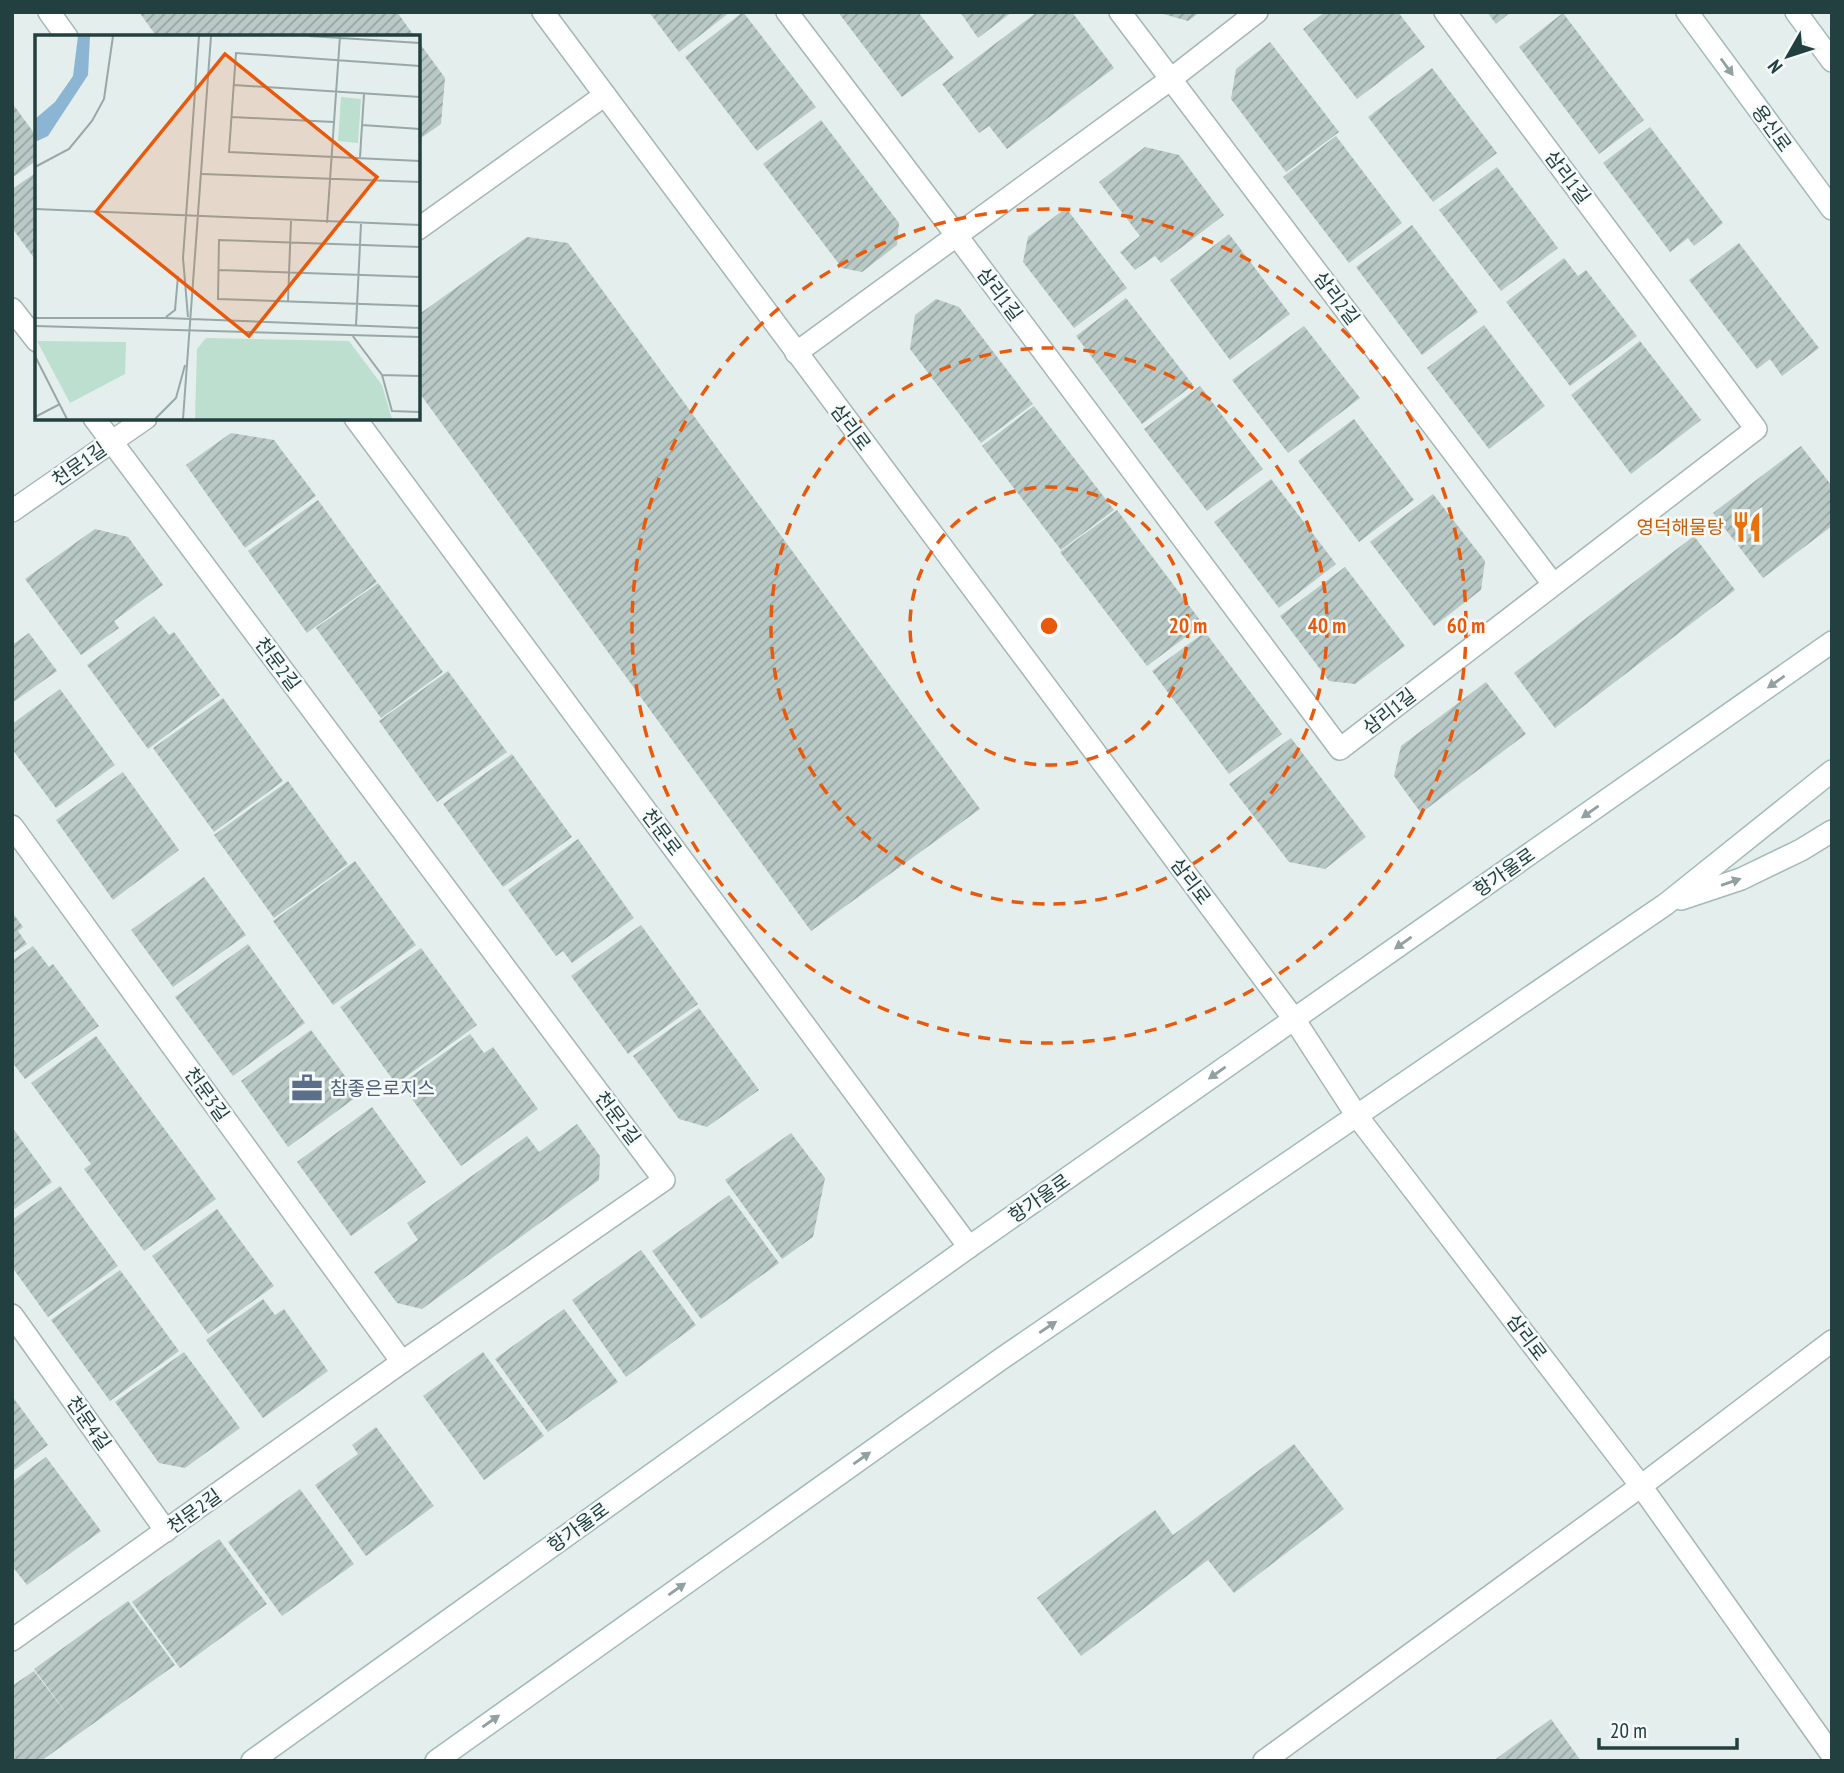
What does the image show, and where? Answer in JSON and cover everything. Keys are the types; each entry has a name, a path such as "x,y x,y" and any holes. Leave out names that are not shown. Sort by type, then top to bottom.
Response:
{"street":[{"path":"49,12 66,35"},
{"name":"삼리로","path":"543,12 1294,1019 1357,1116 1641,1486 1832,1755"},
{"name":"삼리1길","path":"787,12 1340,749 1756,429 1445,12"},
{"name":"삼리2길","path":"1120,12 1553,584"},
{"path":"796,353 1171,79 1257,12"},
{"name":"용신로","path":"1687,12 1832,209"},
{"path":"1796,12 1832,61"},
{"path":"420,228 605,95"},
{"path":"12,309 35,338"},
{"name":"천문2길","path":"12,1640 402,1362 664,1180 95,420"},
{"name":"천문1길","path":"12,511 143,420"},
{"name":"천문로","path":"356,420 969,1247"},
{"name":"항가울로","path":"252,1761 969,1247 1832,642"},
{"path":"436,1761 1001,1359 1666,904 1832,771"},
{"name":"천문3길","path":"12,826 402,1362"},
{"path":"1666,904 1741,879 1801,850 1832,831"},
{"name":"천문4길","path":"12,1315 166,1531"},
{"path":"1264,1761 1641,1486 1832,1341"}],"building":[{"path":"139,12 397,12 414,35 156,35"},
{"path":"649,12 730,12 679,52"},
{"path":"743,12 816,107 757,151 685,57"},
{"path":"838,12 918,12 954,58 902,97"},
{"path":"960,12 1012,12 978,38"},
{"path":"1037,12 1072,12 1114,68 1007,149 989,126 979,133 942,84"},
{"path":"1156,12 1200,12 1188,21"},
{"path":"1325,12 1398,12 1425,47 1357,99 1303,29"},
{"path":"1487,12 1511,12 1496,24"},
{"path":"1563,13 1644,120 1599,154 1519,47"},
{"path":"1270,42 1339,132 1286,172 1231,99 1236,69"},
{"path":"420,44 445,78 441,124 420,139"},
{"path":"1432,68 1497,153 1433,202 1368,117"},
{"path":"12,103 35,134 35,161 12,178"},
{"path":"821,120 899,223 897,245 862,272 842,268 763,164"},
{"path":"1650,127 1723,223 1694,246 1688,238 1670,252 1603,163"},
{"path":"1336,136 1402,223 1349,263 1283,177"},
{"path":"1145,147 1179,155 1224,215 1161,263 1155,256 1135,270 1120,252 1140,236 1099,182"},
{"path":"1497,167 1558,248 1501,291 1439,210"},
{"path":"35,173 35,259 12,228 12,189"},
{"path":"1066,208 1127,288 1074,328 1023,262 1028,237"},
{"path":"1412,225 1478,312 1422,355 1356,267"},
{"path":"1229,234 1290,314 1230,360 1170,280"},
{"path":"527,237 568,243 980,809 811,931 420,394 420,314"},
{"path":"1739,243 1819,348 1782,376 1770,359 1757,369 1689,280"},
{"path":"1564,258 1578,276 1586,270 1637,336 1570,386 1506,302"},
{"path":"1126,298 1193,385 1142,424 1076,336"},
{"path":"936,299 959,307 1033,404 981,443 910,349 915,315"},
{"path":"1484,325 1545,406 1489,449 1427,368"},
{"path":"1304,326 1360,398 1288,453 1232,380"},
{"path":"1640,341 1701,420 1631,474 1571,395"},
{"path":"1200,386 1263,469 1207,511 1144,429"},
{"path":"1034,406 1114,510 1061,550 982,446"},
{"path":"1354,419 1414,500 1359,542 1298,461"},
{"path":"231,433 274,440 316,496 245,548 186,465"},
{"path":"1801,446 1832,486 1832,526 1763,578 1713,513"},
{"path":"1271,479 1336,564 1279,608 1214,522"},
{"path":"1433,494 1485,561 1481,590 1434,626 1370,542"},
{"path":"318,500 377,582 307,633 248,551"},
{"path":"1117,510 1203,624 1147,666 1060,552"},
{"path":"95,529 128,537 163,585 114,621 119,628 81,655 25,579"},
{"path":"1694,536 1735,590 1555,728 1514,673"},
{"path":"1345,567 1405,646 1355,684 1329,681 1280,616"},
{"path":"378,583 443,672 381,718 316,628"},
{"path":"154,616 169,635 174,632 220,695 148,749 87,665"},
{"path":"1205,632 1282,734 1229,774 1152,671"},
{"path":"29,633 57,671 12,703 12,645"},
{"path":"448,671 507,752 437,802 379,721"},
{"path":"1486,682 1526,734 1421,813 1394,776 1401,746"},
{"path":"60,689 115,765 56,808 12,749 12,724"},
{"path":"223,698 283,781 214,832 153,748"},
{"path":"1291,738 1366,837 1325,869 1289,862 1229,784"},
{"path":"512,754 572,837 503,887 443,804"},
{"path":"123,772 179,850 113,900 56,820"},
{"path":"288,781 348,864 274,918 214,835"},
{"path":"578,839 634,918 572,963 563,951 556,956 508,890"},
{"path":"355,861 416,945 333,1005 273,921"},
{"path":"204,877 246,935 173,987 131,930"},
{"path":"12,912 23,927 18,931 27,944 12,954"},
{"path":"641,925 698,1004 628,1054 571,976"},
{"path":"248,944 305,1023 233,1076 175,997"},
{"path":"33,946 49,967 53,964 99,1026 25,1079 12,1062 12,961"},
{"path":"421,948 477,1025 396,1084 340,1007"},
{"path":"699,1008 759,1090 707,1127 679,1119 633,1056"},
{"path":"311,1030 359,1095 288,1147 241,1081"},
{"path":"470,1034 484,1053 493,1047 538,1109 461,1166 401,1084"},
{"path":"96,1036 216,1199 144,1251 84,1169 91,1164 31,1083"},
{"path":"372,1107 426,1182 351,1236 297,1162"},
{"path":"577,1124 600,1156 599,1180 422,1309 397,1303 374,1272 418,1240 407,1223 527,1136 539,1152"},
{"path":"12,1127 52,1182 12,1211"},
{"path":"791,1133 825,1178 813,1237 782,1259 725,1180"},
{"path":"60,1186 118,1266 48,1317 12,1267 12,1220"},
{"path":"729,1195 779,1263 701,1319 652,1251"},
{"path":"217,1209 274,1286 208,1334 152,1256"},
{"path":"641,1250 696,1325 626,1377 572,1300"},
{"path":"120,1270 179,1351 110,1401 51,1320"},
{"path":"263,1299 275,1315 284,1309 328,1371 263,1418 206,1340"},
{"path":"564,1309 618,1382 548,1432 495,1359"},
{"path":"184,1352 240,1428 185,1468 159,1463 115,1402"},
{"path":"483,1352 544,1436 484,1480 423,1396"},
{"path":"12,1396 48,1445 12,1472"},
{"path":"376,1427 434,1506 366,1556 315,1485 358,1454 352,1445"},
{"path":"1294,1444 1344,1509 1234,1593 1208,1560 1081,1656 1037,1598 1155,1510 1173,1535"},
{"path":"46,1457 101,1531 27,1585 12,1566 12,1482"},
{"path":"300,1489 354,1564 282,1616 228,1542"},
{"path":"219,1539 267,1604 180,1668 132,1602"},
{"path":"128,1601 175,1665 41,1761 12,1761 12,1686 34,1671 70,1718 34,1669"},
{"path":"1551,1719 1581,1761 1493,1761"}],"place":[{"name":"영덕해물탕","path":"1747,527"},
{"name":"참좋은로지스","path":"307,1088"}]}
